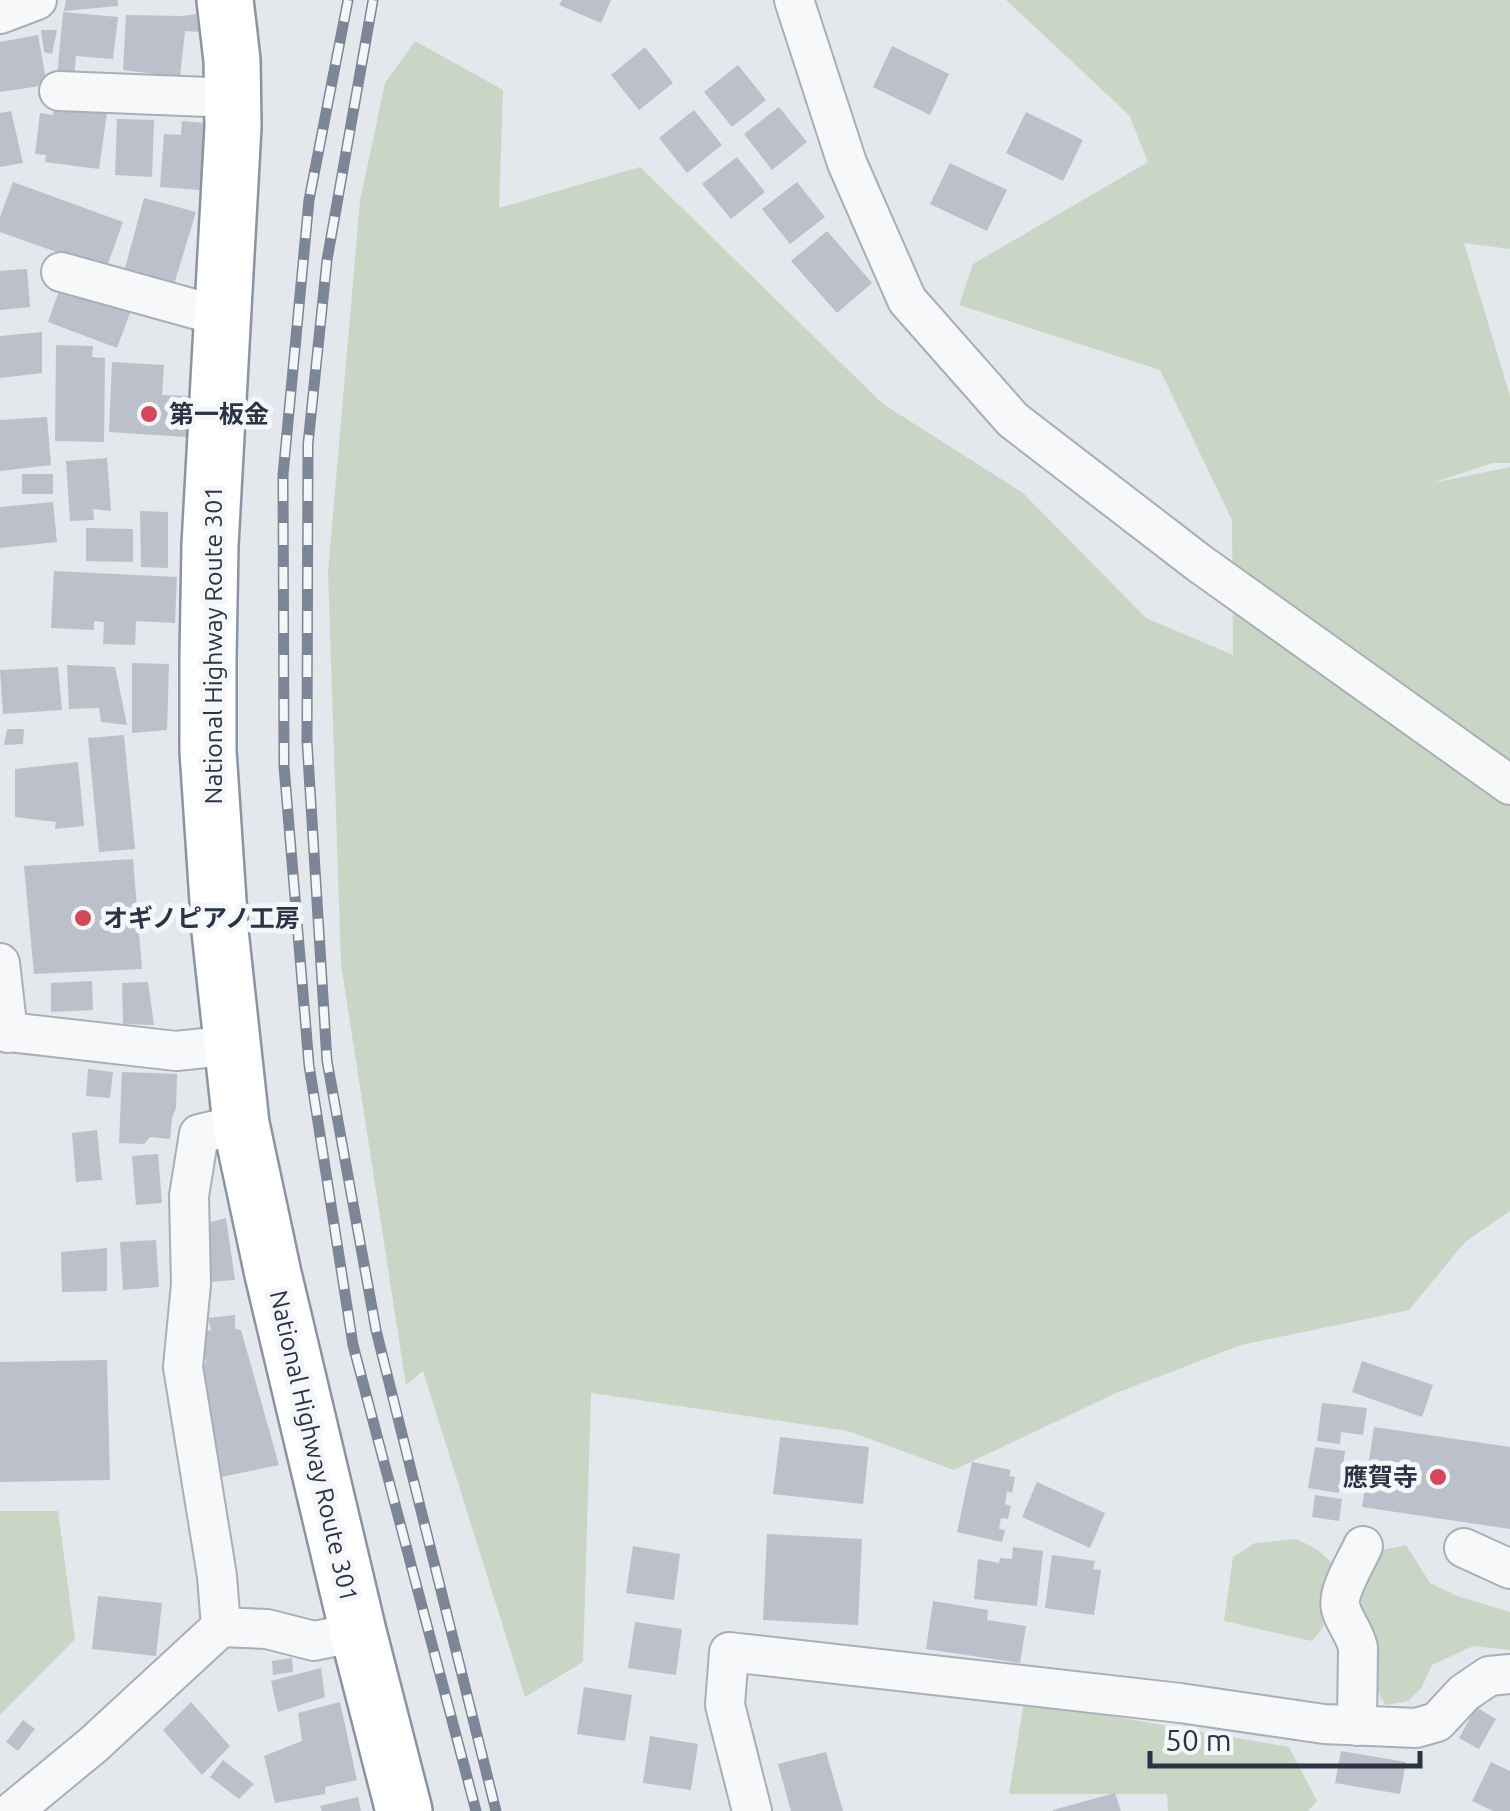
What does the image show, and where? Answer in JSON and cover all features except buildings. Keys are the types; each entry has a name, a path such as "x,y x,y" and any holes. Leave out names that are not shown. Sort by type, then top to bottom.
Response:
{"highway":[{"name":"National Highway Route 301","path":"225,0 233,98 210,545 208,751 220,931 242,1124 273,1274 404,1811"}],"street":[{"path":"0,14 37,0"},
{"path":"794,0 847,162 907,300 1013,420 1199,563 1510,784"},
{"path":"59,92 233,98"},
{"path":"61,272 222,317"},
{"path":"0,964 4,1032 176,1051 234,1045"},
{"path":"221,1627 217,1576 183,1367 191,1284 190,1196 199,1134 242,1124"},
{"path":"1357,1726 1358,1648 1340,1608 1340,1596 1363,1546"},
{"path":"1464,1548 1510,1569"},
{"path":"13,1811 93,1745 221,1627 268,1629 314,1641 358,1632"},
{"path":"752,1811 724,1705 730,1652 1180,1703 1324,1724 1416,1728 1437,1722 1489,1676 1510,1674"}],"green space":[{"path":"1006,0 1510,0 1510,249 1464,243 1510,396 1510,463 1492,463 1433,483 1510,467 1510,1211 1465,1242 1409,1310 1241,1345 1114,1394 954,1470 848,1431 591,1393 583,1662 525,1697 423,1371 406,1385 341,964 328,572 360,201 385,83 415,41 503,90 499,208 640,167 883,404 1023,493 1146,618 1233,655 1232,520 1160,370 959,305 973,264 1148,162 1129,115"},
{"path":"0,1511 58,1511 75,1639 0,1715"},
{"path":"1297,1539 1332,1563 1319,1600 1324,1626 1312,1641 1224,1621 1233,1557 1255,1543"},
{"path":"1406,1545 1430,1583 1457,1596 1510,1612 1510,1650 1473,1646 1432,1665 1422,1687 1408,1701 1386,1705 1377,1691 1376,1641 1362,1606 1361,1590 1378,1551"},
{"path":"1024,1701 1289,1747 1317,1801 1308,1811 1168,1811 1167,1794 1009,1794"}],"railway":[{"path":"348,0 309,200 283,475 284,766 309,1065 353,1345 476,1811"},
{"path":"373,0 327,260 308,444 307,741 327,1061 376,1330 496,1811"}],"place":[{"name":"第一板金","path":"149,414"},
{"name":"オギノピアノ工房","path":"83,918"},
{"name":"應賀寺","path":"1438,1477"}]}
